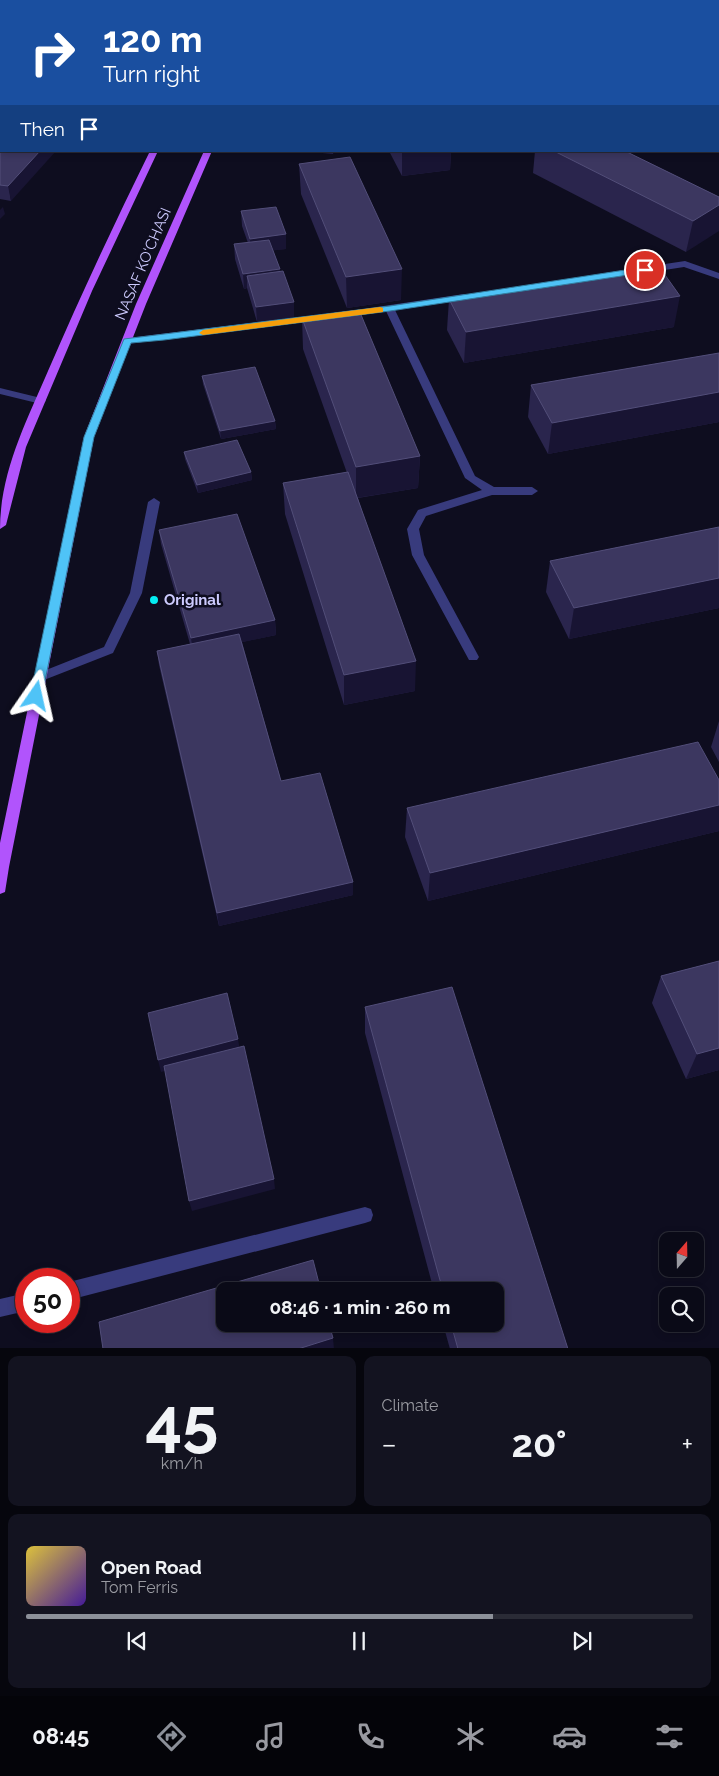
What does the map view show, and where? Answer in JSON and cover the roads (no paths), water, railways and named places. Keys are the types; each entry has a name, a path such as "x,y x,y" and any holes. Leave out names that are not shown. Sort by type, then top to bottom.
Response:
{"main road":[{"path":"0,525 21,447 87,291 154,152"},
{"name":"NASAF KO‘CHASI","path":"0,888 2,867 89,437 127,340 208,152"}],"lane":[{"path":"636,271 685,264 719,276"},
{"path":"127,340 164,338 390,309 479,295"},
{"path":"390,309 471,478 492,491"},
{"path":"0,391 41,401"},
{"path":"473,657 418,555 413,529 422,513 492,491 532,491"},
{"path":"40,677 109,650 136,593 154,502"},
{"path":"80,1288 365,1215"},
{"path":"0,1308 15,1305"}],"place":[{"name":"Original","path":"154,600"}]}
